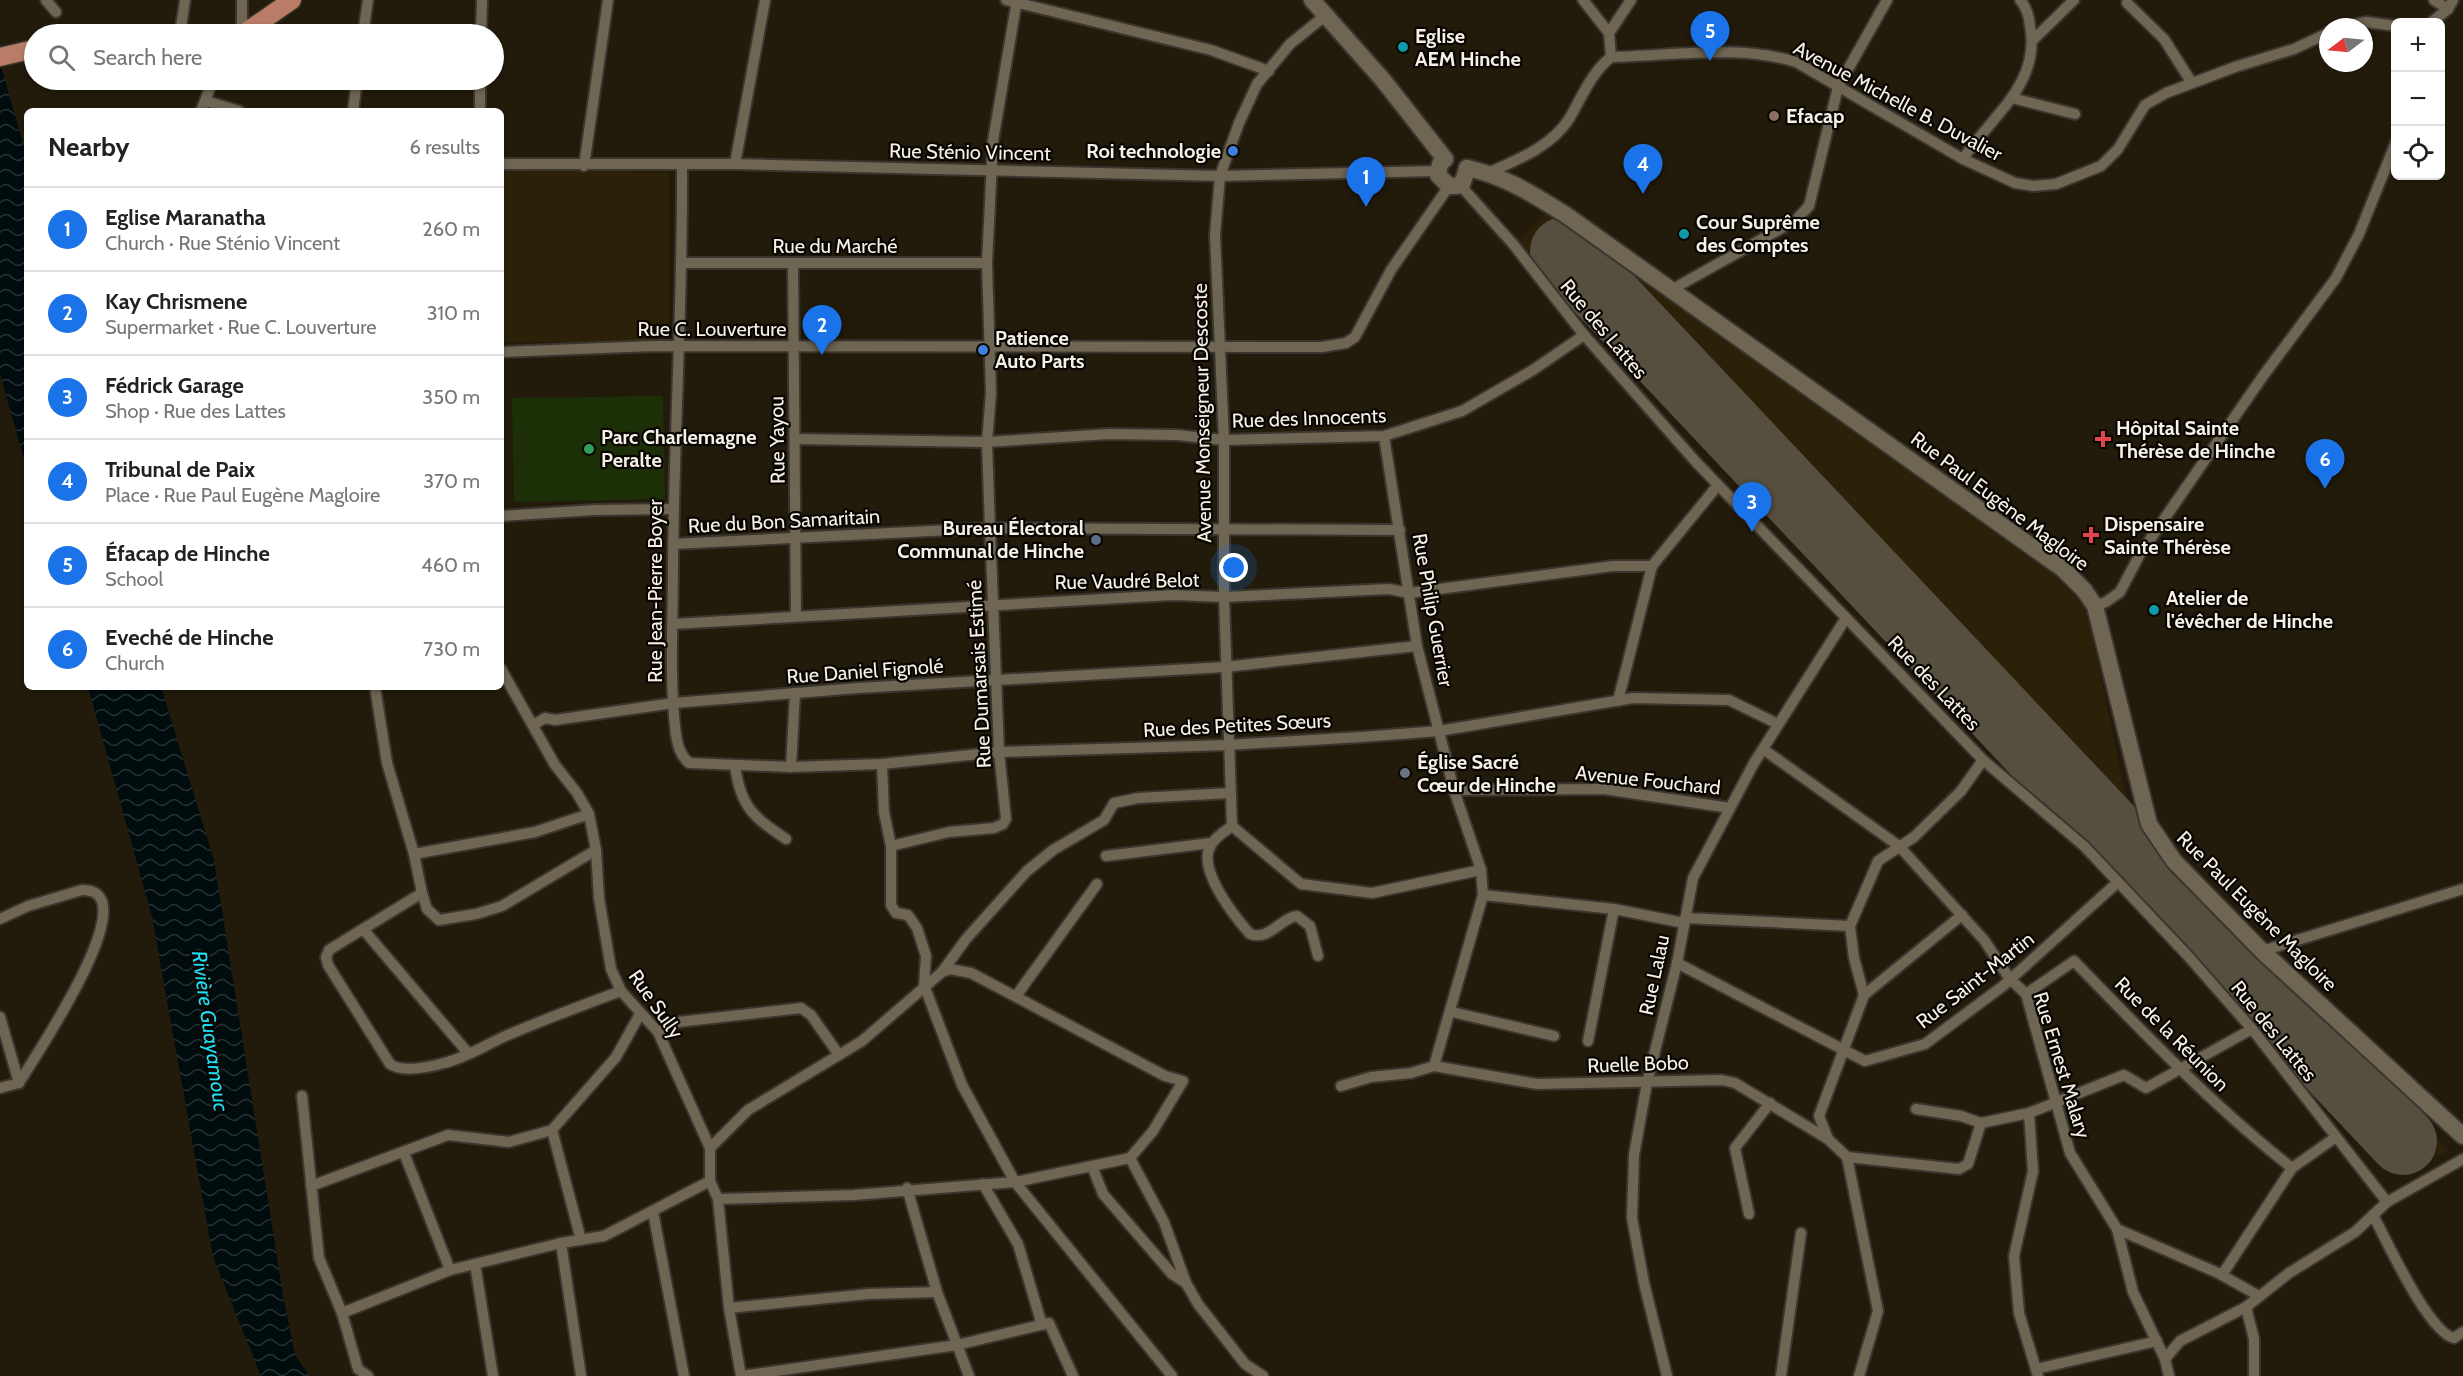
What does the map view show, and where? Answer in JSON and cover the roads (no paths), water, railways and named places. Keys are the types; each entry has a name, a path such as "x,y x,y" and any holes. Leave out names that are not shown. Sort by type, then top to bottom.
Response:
{"main road":[{"path":"257,24 292,0"},
{"path":"1312,0 1383,80 1442,165 1440,178 1454,185 1466,178 1467,168 1456,157 1442,165"},
{"path":"0,57 24,51"},
{"name":"Rue Paul Eugène Magloire","path":"1467,168 1488,173 1517,185 1566,215 2063,569 2084,590 2095,606 2149,825 2174,861 2262,951 2463,1136"}],"street":[{"path":"46,0 56,12"},
{"path":"181,24 185,0"},
{"path":"242,0 242,24"},
{"path":"364,24 368,0"},
{"path":"481,24 482,0"},
{"path":"584,166 608,0"},
{"path":"735,164 765,0"},
{"path":"1488,173 1552,140 1568,120 1601,64 1611,57 1609,33 1583,0"},
{"path":"1609,33 1631,0"},
{"path":"1671,290 1803,214 1809,206 1838,87 1887,0"},
{"path":"1963,159 1980,132 2012,98 2028,72 2033,40 2029,16 2020,0"},
{"path":"2033,40 2074,0"},
{"path":"2434,0 2451,4"},
{"path":"1013,1 1211,50 1269,71"},
{"name":"Rue Dumarsais Estimé","path":"891,846 949,832 994,828 1003,824 1006,819 999,752 987,442 991,393 987,263 998,101 1013,1"},
{"path":"2127,3 2164,39 2192,83"},
{"path":"2436,18 2451,4"},
{"name":"Avenue Monseigneur Descoste","path":"1232,826 1225,667 1224,440 1215,235 1220,176 1257,84 1290,44 1326,15"},
{"path":"2373,23 2391,25"},
{"name":"Avenue Michelle B. Duvalier","path":"1611,57 1733,51 1769,54 1796,62 1963,159 2015,183 2034,186 2074,178 2101,166 2118,149 2145,105 2192,83 2294,49 2319,37"},
{"path":"203,106 209,90"},
{"path":"353,108 356,90"},
{"path":"480,90 480,108"},
{"path":"2012,98 2075,114"},
{"path":"2095,606 2106,602 2120,592 2140,554 2263,375 2336,278 2359,234 2391,154"},
{"name":"Rue Sténio Vincent","path":"504,164 584,166 735,164 1220,176 1442,165"},
{"name":"Rue Jean-Pierre Boyer","path":"682,164 682,263 672,509 673,624 674,703 679,749 689,763"},
{"name":"Rue des Lattes","path":"1454,185 1513,244 1584,336 1718,485 1983,760 2084,846 2118,882 2252,1029 2387,1202"},
{"name":"Rue C. Louverture","path":"504,352 678,345 793,348 990,345 1085,348 1322,347 1346,343 1355,337 1391,270 1454,185"},
{"name":"Rue du Marché","path":"682,263 793,265 987,263"},
{"name":"Rue Yayou","path":"793,265 796,615"},
{"name":"Rue des Innocents","path":"795,439 987,442 1108,434 1177,435 1224,440 1384,436 1462,411 1533,370 1584,336"},
{"name":"Rue Philip Guerrier","path":"1384,436 1417,646 1454,790 1481,870 1483,894 1452,1012 1434,1066"},
{"path":"1618,701 1652,566 1718,485"},
{"path":"504,516 596,510 672,509"},
{"name":"Rue du Bon Samaritain","path":"673,544 990,528 1400,530"},
{"name":"Rue Vaudré Belot","path":"673,624 796,615 1172,595 1224,597 1389,589 1409,593 1613,566 1652,566"},
{"name":"Rue Lalau","path":"1667,1376 1644,1283 1632,1218 1634,1155 1647,1083 1677,963 1693,878 1763,749 1846,618"},
{"name":"Rue Daniel Fignolé","path":"533,725 545,718 555,720 674,703 795,693 1225,667 1417,646"},
{"name":"Rue Sully","path":"504,674 555,765 577,793 589,814 596,850 599,898 611,969 621,991 658,1032 710,1148 710,1181 718,1199 729,1308 741,1376"},
{"path":"375,690 387,763 414,854 422,893 427,909 440,920 476,914 501,906 596,850"},
{"path":"791,767 795,693"},
{"name":"Rue des Petites Sœurs","path":"689,763 791,767 882,764 999,752 1228,745 1439,731 1618,701 1669,698 1729,700 1778,724"},
{"name":"Rue Ernest Malary","path":"1763,749 1899,846 1984,940 2010,979 2026,994 2070,1153 2117,1229 2133,1292 2165,1359 2169,1376"},
{"path":"1864,995 1854,958 1850,926 1878,861 1914,837 1961,790 1983,760"},
{"path":"882,764 884,812 891,846 891,905 896,913 908,915 917,928 926,956 924,985 962,1085 1015,1182 1172,1376"},
{"path":"735,766 738,788 746,806 758,820 786,839"},
{"name":"Avenue Fouchard","path":"1454,790 1604,789 1730,808"},
{"path":"942,972 966,939 1027,871 1053,850 1104,820 1114,803 1138,798 1230,793"},
{"path":"414,854 535,832 589,814"},
{"path":"1318,956 1310,926 1297,916 1290,917 1266,934 1250,934 1207,869 1206,856 1211,843 1232,826 1301,884 1372,893 1481,870"},
{"path":"1106,856 1211,843"},
{"name":"Rue Saint-Martin","path":"1677,963 1865,1061 1925,1044 2010,979 2118,882"},
{"path":"1016,996 1097,884"},
{"path":"2262,951 2463,889"},
{"path":"0,919 28,906 82,890 91,890 96,894 103,911 103,930 90,963 19,1083 0,1088"},
{"path":"422,893 329,950 326,957 328,965 390,1064 400,1069 446,1063 545,1019 621,991"},
{"path":"1483,894 1614,909 1685,921 1850,926"},
{"path":"1588,1041 1614,909"},
{"path":"1828,1139 1819,1116 1822,1101 1844,1051 1864,995 1962,915"},
{"path":"363,929 468,1053"},
{"name":"Rue de la Réunion","path":"2026,994 2074,961 2238,1126 2292,1168"},
{"path":"710,1148 748,1110 862,1041 924,985 950,969 971,973 1165,1076 1184,1081 1153,1131 1130,1158 1015,1182 907,1188 854,1194 718,1199"},
{"path":"658,1032 678,1022 801,1008 811,1015 839,1055"},
{"path":"1452,1012 1554,1036"},
{"path":"311,1186 448,1135 509,1142 552,1130 616,1057 640,1014"},
{"path":"0,1017 19,1083"},
{"path":"1916,1109 1961,1116 1981,1123 2029,1113 2124,1076 2146,1088 2252,1029"},
{"path":"1341,1086 1371,1077 1411,1073 1434,1066"},
{"name":"Ruelle Bobo","path":"1434,1066 1537,1084 1722,1080 1735,1083 1770,1103 1828,1139 1847,1157"},
{"path":"302,1096 319,1258 342,1312 358,1369 368,1376"},
{"path":"1749,1214 1735,1148 1770,1103"},
{"path":"2029,1113 2033,1171 2014,1256 2019,1313 2037,1372 2157,1341"},
{"path":"1859,1376 1878,1311 1847,1157 1959,1169 1968,1164 1981,1123"},
{"path":"552,1130 581,1240"},
{"path":"2222,1275 2292,1168 2336,1137"},
{"path":"404,1153 450,1270"},
{"path":"1130,1158 1164,1222 1186,1282 1198,1304 1245,1364 1263,1376"},
{"path":"2165,1359 2180,1341 2191,1333 2246,1307 2289,1273 2355,1232 2387,1202 2463,1160"},
{"path":"1092,1166 1103,1194 1173,1274 1186,1282"},
{"path":"342,1312 450,1270 561,1243 604,1236 710,1181"},
{"path":"982,1184 1018,1244 1042,1325"},
{"path":"907,1188 938,1292 969,1376"},
{"path":"653,1212 684,1376"},
{"path":"2373,1215 2408,1281 2440,1331 2454,1338 2463,1332"},
{"path":"2117,1229 2222,1275 2259,1296"},
{"path":"1781,1376 1801,1233"},
{"path":"561,1243 580,1376"},
{"path":"475,1264 493,1376"},
{"path":"729,1308 868,1294 938,1292"},
{"path":"2246,1307 2254,1339 2254,1376"},
{"path":"741,1376 957,1345 1049,1323 1073,1376"}],"water":[{"path":"0,63 24,147 24,459 0,374"},
{"name":"Rivière Guayamouc","path":"89,690 162,690 214,860 283,1295 295,1355 310,1376 261,1376 213,1257 152,917"}],"place":[{"name":"Eglise AEM Hinche","path":"1403,47"},
{"name":"Éfacap de Hinche","path":"1710,61"},
{"name":"Efacap","path":"1774,116"},
{"name":"Roi technologie","path":"1233,151"},
{"name":"Tribunal de Paix","path":"1643,194"},
{"name":"Eglise Maranatha","path":"1366,207"},
{"name":"Cour Suprême des Comptes","path":"1684,234"},
{"name":"Patience Auto Parts","path":"983,350"},
{"name":"Kay Chrismene","path":"822,355"},
{"name":"Hôpital Sainte Thérèse de Hinche","path":"2103,439"},
{"name":"Parc Charlemagne Peralte","path":"589,449"},
{"name":"Eveché de Hinche","path":"2325,489"},
{"name":"Fédrick Garage","path":"1752,532"},
{"name":"Dispensaire Sainte Thérèse","path":"2091,535"},
{"name":"Bureau Électoral Communal de Hinche","path":"1096,540"},
{"name":"Atelier de l'évêcher de Hinche","path":"2154,610"},
{"name":"Église Sacré Cœur de Hinche","path":"1405,773"}]}
